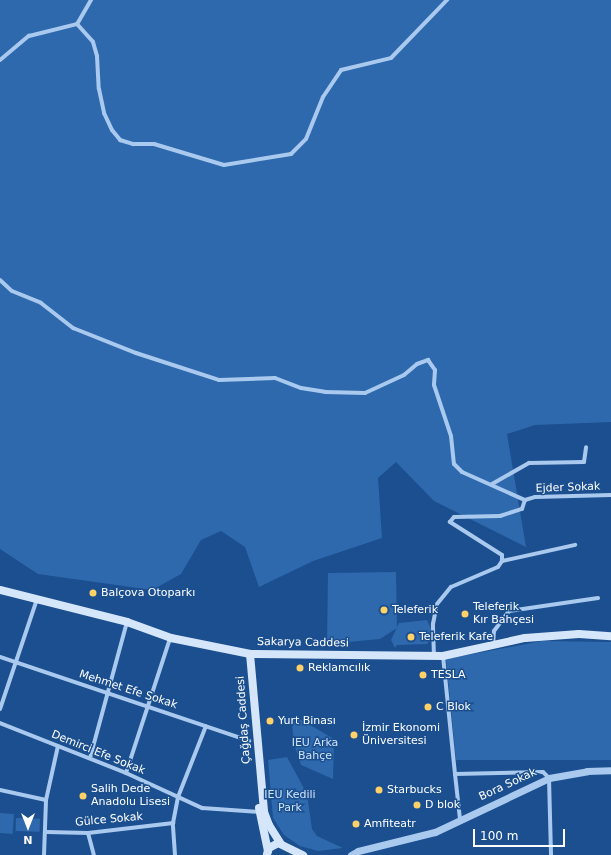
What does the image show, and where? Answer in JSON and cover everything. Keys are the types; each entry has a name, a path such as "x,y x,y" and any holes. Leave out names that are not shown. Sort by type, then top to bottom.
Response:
{"main road":[{"name":"Sakarya Caddesi","path":"0,590 37,597 127,622 171,638 250,654 439,656 525,638 563,635 611,636"},
{"name":"Çağdaş Caddesi","path":"250,654 262,812 267,853"},
{"name":"Çağdaş Caddesi","path":"262,812 285,849"},
{"name":"Çağdaş Caddesi","path":"267,853 271,845 285,849"},
{"path":"285,849 303,855"}],"street":[{"path":"0,60 29,36 77,24 91,0"},
{"path":"77,24 93,42 97,56 99,89 104,113 112,130 120,140 133,144 154,144 224,165 291,154 306,139 323,97 342,70 391,58 447,0"},
{"path":"0,280 12,291 41,303 73,328 136,353 219,380 275,378 301,388 325,392 364,393 404,375 417,364 428,360 435,370 434,385 452,436 454,464 462,472 492,484 525,500"},
{"path":"492,484 529,463 584,462 586,447"},
{"name":"Ejder Sokak","path":"502,561 502,555 450,522 454,517 500,516 522,509 525,500 535,497 611,495"},
{"path":"460,819 439,656 433,624 437,604 451,587 498,567 502,561 575,545"},
{"path":"0,709 37,597"},
{"path":"493,645 494,631 509,611 598,598"},
{"path":"90,758 127,622"},
{"path":"126,773 171,638"},
{"name":"Mehmet Efe Sokak","path":"0,657 250,741"},
{"name":"Demirci Efe Sokak","path":"0,723 126,773 202,808 262,812"},
{"path":"175,855 173,823 178,797 206,726"},
{"path":"44,855 47,832 46,800 58,746"},
{"name":"Bora Sokak","path":"350,855 358,850 436,832 460,819 549,778 588,770 611,770"},
{"path":"455,774 543,772 549,778 551,855"},
{"path":"0,790 46,800"},
{"name":"Gülce Sokak","path":"47,832 88,833 173,823"},
{"path":"88,833 94,855"}],"green space":[{"path":"0,0 611,0 611,422 535,425 507,434 526,547 434,501 396,462 378,478 382,538 313,561 259,587 245,547 221,531 201,540 181,574 152,590 38,574 0,549"},
{"path":"396,572 397,628 380,639 327,644 328,573"},
{"name":"Teleferik Kafe","path":"427,620 432,631 430,640 427,644 397,645 395,648 391,640 399,623"},
{"path":"542,641 611,642 611,760 456,760 446,659"},
{"name":"IEU Arka Bahçe","path":"298,718 334,739 333,779 301,765 294,744 292,723"},
{"name":"IEU Kedili Park","path":"287,757 307,794 312,829 317,836 343,848 318,851 300,846 284,835 273,818 268,760"},
{"path":"0,813 14,814 13,834 0,833"},
{"path":"16,818 40,819 40,832 16,831"}],"place":[{"name":"Balçova Otoparkı","path":"93,593"},
{"name":"Teleferik","path":"384,610"},
{"name":"Teleferik Kır Bahçesi","path":"465,614"},
{"name":"Teleferik Kafe","path":"411,637"},
{"name":"Reklamcılık","path":"300,668"},
{"name":"TESLA","path":"423,675"},
{"name":"C Blok","path":"428,707"},
{"name":"Yurt Binası","path":"270,721"},
{"name":"İzmir Ekonomi Üniversitesi","path":"354,735"},
{"name":"Starbucks","path":"379,790"},
{"name":"Salih Dede Anadolu Lisesi","path":"83,796"},
{"name":"D blok","path":"417,805"},
{"name":"Amfiteatr","path":"356,824"}]}
